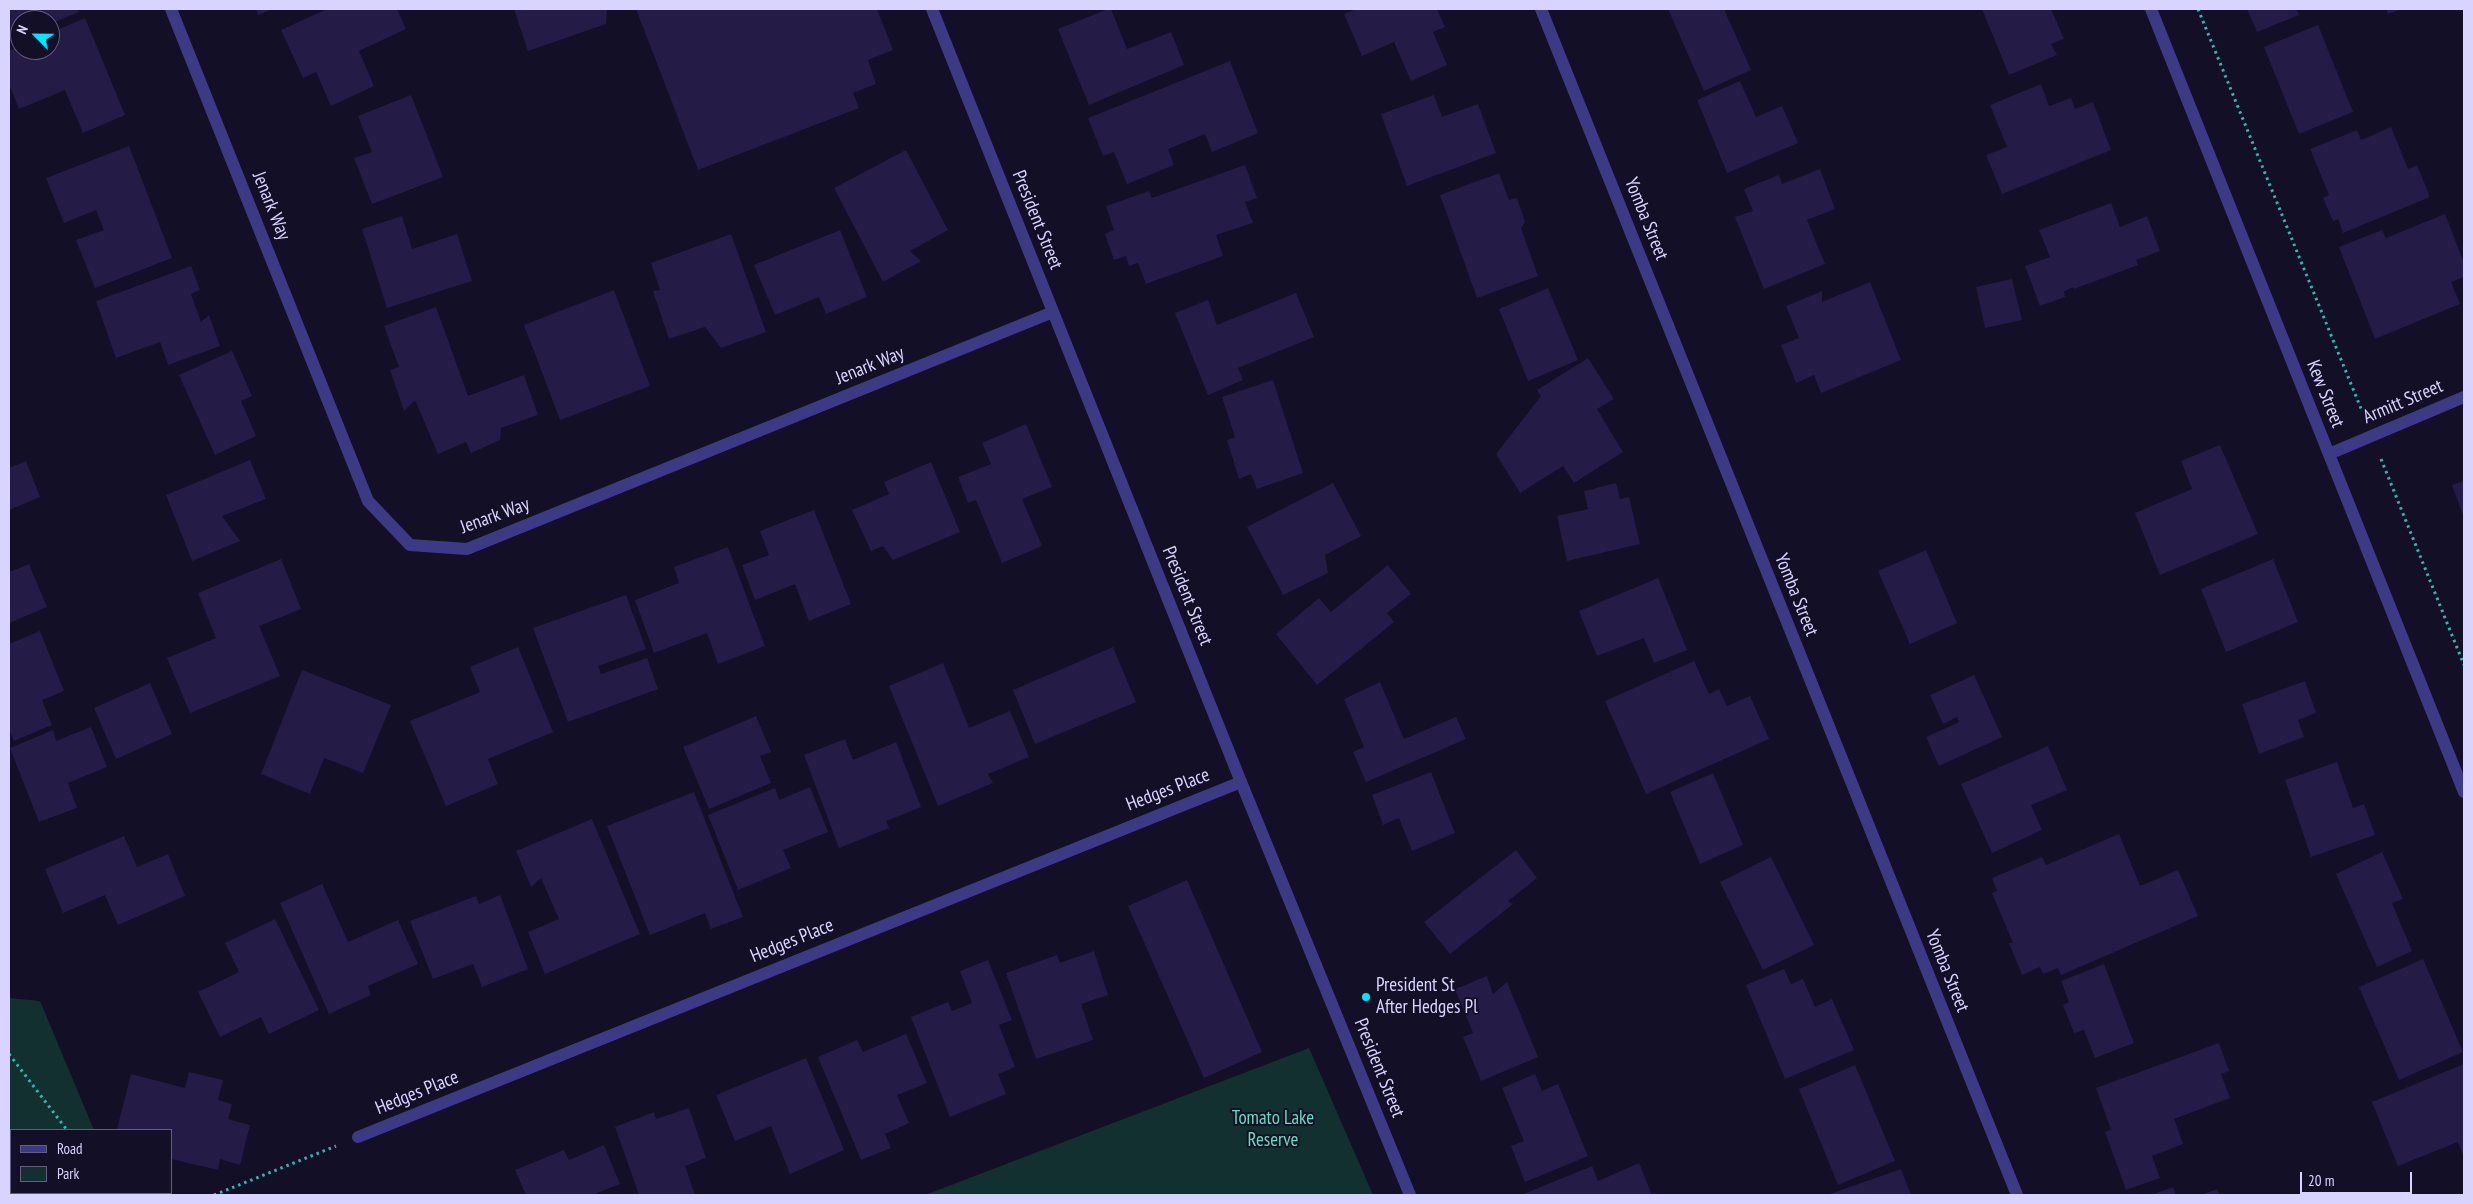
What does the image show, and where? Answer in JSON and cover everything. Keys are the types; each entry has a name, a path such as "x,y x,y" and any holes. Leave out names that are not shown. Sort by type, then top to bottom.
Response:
{"street":[{"name":"Jenark Way","path":"172,9 368,501 410,545 467,549 1053,312"},
{"name":"President Street","path":"932,9 1241,782 1410,1195"},
{"name":"Yomba Street","path":"1541,9 2017,1195"},
{"name":"Kew Street","path":"2151,9 2464,792"},
{"name":"Armitt Street","path":"2328,454 2464,397"},
{"name":"Hedges Place","path":"358,1137 1241,782"}],"path":[{"path":"2198,9 2464,665"},
{"path":"9,1054 67,1129"},
{"path":"214,1195 358,1137"}],"green space":[{"path":"9,998 40,1001 94,1129 10,1129 10,1194 121,1195 9,1195"},
{"name":"Tomato Lake Reserve","path":"1309,1048 1373,1195 925,1195"}],"building":[{"path":"9,9 77,9 79,12 60,20 60,10 10,10 10,36"},
{"path":"256,9 273,9 258,15"},
{"path":"327,9 397,9 406,29 359,51 374,86 331,106 316,72 303,78 281,30"},
{"path":"514,9 607,9 606,24 528,51"},
{"path":"636,9 877,9 893,50 868,60 876,84 853,93 859,108 698,170"},
{"path":"1111,9 1127,49 1171,32 1184,65 1089,105 1058,29"},
{"path":"1356,9 1437,9 1445,27 1433,32 1447,65 1411,81 1394,42 1362,56 1344,14"},
{"path":"1668,9 1724,9 1751,70 1704,91"},
{"path":"1982,9 2051,9 2064,39 2051,44 2057,55 2009,75"},
{"path":"2247,9 2296,9 2299,15 2257,32"},
{"path":"2386,9 2402,9 2388,14"},
{"path":"85,18 125,115 83,133 65,90 19,109 9,84 9,51 10,60 60,60 60,29"},
{"path":"2318,25 2353,112 2299,134 2264,47"},
{"path":"1230,61 1258,133 1212,152 1205,134 1168,149 1174,165 1127,184 1114,152 1103,156 1088,118"},
{"path":"1740,81 1756,117 1782,106 1798,143 1727,173 1697,100"},
{"path":"2041,84 2049,106 2071,98 2075,109 2093,102 2111,150 2002,194 1986,155 2007,147 1990,105"},
{"path":"411,95 443,177 372,204 354,158 372,152 358,116"},
{"path":"1434,95 1442,117 1478,104 1496,153 1407,186 1381,114"},
{"path":"2391,127 2408,169 2417,165 2430,197 2343,233 2338,219 2333,221 2323,198 2329,195 2310,149 2357,130 2361,140"},
{"path":"129,146 172,258 95,288 76,240 104,230 96,210 64,223 46,178"},
{"path":"906,150 948,230 910,251 921,261 883,282 834,188"},
{"path":"1245,165 1257,198 1245,202 1253,223 1216,235 1223,256 1146,284 1138,263 1129,266 1126,256 1114,260 1105,234 1114,230 1106,206 1149,191 1152,198"},
{"path":"1820,169 1835,209 1807,220 1825,264 1764,289 1735,217 1753,211 1744,189 1779,175 1782,184"},
{"path":"1499,173 1509,200 1517,198 1525,222 1521,228 1538,276 1477,298 1440,195"},
{"path":"2111,203 2120,227 2147,216 2160,251 2136,260 2138,265 2064,291 2065,297 2040,306 2025,266 2050,257 2039,230"},
{"path":"2445,214 2464,263 2464,277 2451,282 2460,304 2375,339 2339,247 2382,230 2386,238"},
{"path":"402,216 412,249 457,234 472,281 387,308 362,229"},
{"path":"840,230 867,297 826,314 819,297 775,315 754,265"},
{"path":"731,234 766,332 721,348 705,327 669,339 653,291 660,290 651,263"},
{"path":"191,266 200,290 191,294 201,322 209,315 220,346 168,365 160,342 116,358 96,301"},
{"path":"2012,279 2022,320 1985,328 1976,287"},
{"path":"1870,282 1901,360 1821,393 1814,375 1796,383 1781,345 1799,338 1786,306 1822,291 1822,302"},
{"path":"1548,288 1578,360 1528,381 1499,309"},
{"path":"614,290 650,386 560,420 524,325"},
{"path":"1296,293 1314,337 1238,368 1243,380 1208,395 1175,313 1208,300 1217,325"},
{"path":"436,307 468,396 524,375 538,415 501,428 500,440 471,453 466,442 438,454 415,400 404,411 390,370 399,367 384,326"},
{"path":"232,351 252,396 241,401 256,436 215,455 179,375"},
{"path":"1588,358 1614,399 1597,409 1623,452 1574,483 1563,466 1520,493 1496,454 1541,396 1537,390"},
{"path":"1273,380 1303,473 1257,489 1251,474 1239,479 1227,440 1235,437 1222,397"},
{"path":"1026,424 1052,487 1022,499 1042,546 1002,563 976,500 968,503 958,477 991,464 982,443"},
{"path":"2220,445 2258,534 2160,575 2135,513 2192,489 2181,461"},
{"path":"250,460 266,499 222,516 240,541 192,561 166,495"},
{"path":"26,461 40,497 9,510 9,468"},
{"path":"931,462 960,532 893,560 883,546 871,551 852,510 889,494 884,482"},
{"path":"2464,481 2464,518 2452,485"},
{"path":"1333,483 1361,536 1325,555 1328,573 1283,595 1247,527"},
{"path":"1616,483 1620,499 1629,497 1640,544 1567,561 1557,516 1588,509 1584,491"},
{"path":"814,510 851,604 809,621 795,584 755,600 742,565 769,555 760,531"},
{"path":"728,547 765,646 718,664 707,633 654,653 635,600 679,583 674,567"},
{"path":"1926,550 1957,623 1910,644 1878,571"},
{"path":"281,559 301,609 259,626 280,676 190,713 167,658 216,638 198,593"},
{"path":"2273,559 2298,622 2226,652 2201,589"},
{"path":"29,564 47,607 9,623 9,572"},
{"path":"1388,565 1411,594 1387,613 1394,622 1317,685 1276,634 1319,598 1331,612"},
{"path":"1658,578 1687,650 1654,663 1644,638 1597,656 1579,611"},
{"path":"626,595 646,649 598,666 601,674 647,658 658,689 568,722 533,628"},
{"path":"40,631 64,691 42,700 52,725 14,741 9,729 9,644"},
{"path":"518,647 553,732 488,759 498,784 446,806 410,721 480,692 470,667"},
{"path":"1113,647 1136,702 1035,744 1013,690"},
{"path":"1694,661 1709,694 1719,689 1727,706 1750,696 1769,739 1646,794 1605,701"},
{"path":"943,663 969,728 1010,711 1029,757 988,774 993,783 938,806 889,686"},
{"path":"302,670 391,705 363,773 324,758 310,794 261,774"},
{"path":"1974,675 2002,737 1939,766 1926,737 1959,722 1957,717 1943,724 1930,695"},
{"path":"2305,681 2316,713 2298,720 2304,737 2259,754 2242,704"},
{"path":"1380,682 1404,739 1456,717 1466,739 1366,782 1353,752 1364,747 1344,699"},
{"path":"150,683 172,734 116,759 94,708"},
{"path":"756,716 771,752 760,756 771,783 709,809 683,747"},
{"path":"91,727 107,767 68,783 77,808 39,822 10,748 53,730 56,741"},
{"path":"845,739 853,760 896,742 921,807 886,821 889,828 839,848 804,755"},
{"path":"2048,746 2067,790 2031,805 2042,830 1992,853 1961,784"},
{"path":"2337,762 2353,808 2364,804 2375,835 2311,857 2285,780"},
{"path":"1431,772 1455,833 1412,851 1399,818 1383,825 1372,795"},
{"path":"1713,773 1743,845 1700,864 1670,792"},
{"path":"810,787 828,832 783,850 791,868 738,890 708,815 775,788 779,800"},
{"path":"694,792 743,917 711,929 705,913 650,935 607,826"},
{"path":"592,819 640,934 545,974 528,932 559,919 541,878 531,887 516,851"},
{"path":"2119,834 2140,886 2178,870 2198,916 2061,975 2058,968 2043,974 2040,967 2022,975 2009,943 2013,943 1992,893 1997,891 1992,878 2042,857 2046,865"},
{"path":"124,836 137,867 168,854 185,896 118,925 105,895 63,913 45,869"},
{"path":"1516,850 1537,878 1508,901 1513,904 1450,954 1424,922"},
{"path":"2382,852 2403,899 2392,903 2412,951 2377,967 2336,874"},
{"path":"1771,857 1814,945 1763,970 1720,882"},
{"path":"1187,880 1262,1052 1204,1078 1128,906"},
{"path":"322,884 348,942 398,920 418,964 368,986 371,995 329,1014 280,903"},
{"path":"500,895 528,969 482,987 473,964 433,979 410,921 476,896 479,904"},
{"path":"275,919 319,1010 269,1034 261,1017 220,1037 198,992 239,972 225,943"},
{"path":"1094,951 1108,995 1081,1004 1093,1040 1036,1059 1006,973 1057,955 1060,963"},
{"path":"2423,959 2463,1052 2399,1080 2359,987"},
{"path":"988,960 1012,1020 999,1025 1015,1067 998,1074 1006,1094 950,1117 911,1017 948,1002 952,1011 972,1003 960,971"},
{"path":"2104,964 2134,1043 2095,1058 2084,1030 2074,1033 2063,1005 2069,1002 2061,981"},
{"path":"1784,969 1791,984 1803,979 1815,1007 1832,999 1854,1050 1785,1079 1746,985"},
{"path":"1487,976 1493,994 1507,982 1538,1057 1481,1081 1463,1037 1473,1033 1455,989"},
{"path":"906,1034 927,1083 897,1095 909,1123 885,1134 891,1148 861,1160 818,1057 857,1040 863,1052"},
{"path":"2219,1043 2229,1071 2221,1074 2230,1098 2174,1119 2183,1144 2152,1156 2160,1178 2126,1190 2105,1132 2111,1130 2096,1088"},
{"path":"806,1058 844,1150 790,1174 771,1126 735,1141 716,1095"},
{"path":"2464,1064 2464,1158 2458,1142 2398,1166 2372,1102"},
{"path":"1855,1065 1895,1161 1838,1185 1799,1089"},
{"path":"189,1072 223,1080 218,1100 232,1104 228,1119 250,1125 240,1165 220,1159 218,1170 172,1159 172,1129 117,1129 131,1074 185,1088"},
{"path":"1535,1074 1542,1091 1558,1084 1588,1156 1525,1182 1511,1146 1524,1141 1502,1088"},
{"path":"689,1108 706,1158 685,1166 695,1195 639,1195 615,1127 654,1112 656,1119"},
{"path":"604,1145 620,1184 592,1195 526,1195 515,1170 564,1150 569,1160"},
{"path":"1639,1163 1652,1195 1521,1195 1592,1166 1598,1181"},
{"path":"1901,1169 1911,1195 1827,1195"},
{"path":"2173,1187 2176,1195 2151,1195"},
{"path":"2217,1189 2220,1195 2201,1195"}],"place":[{"name":"President St After Hedges Pl","path":"1366,997"}]}
